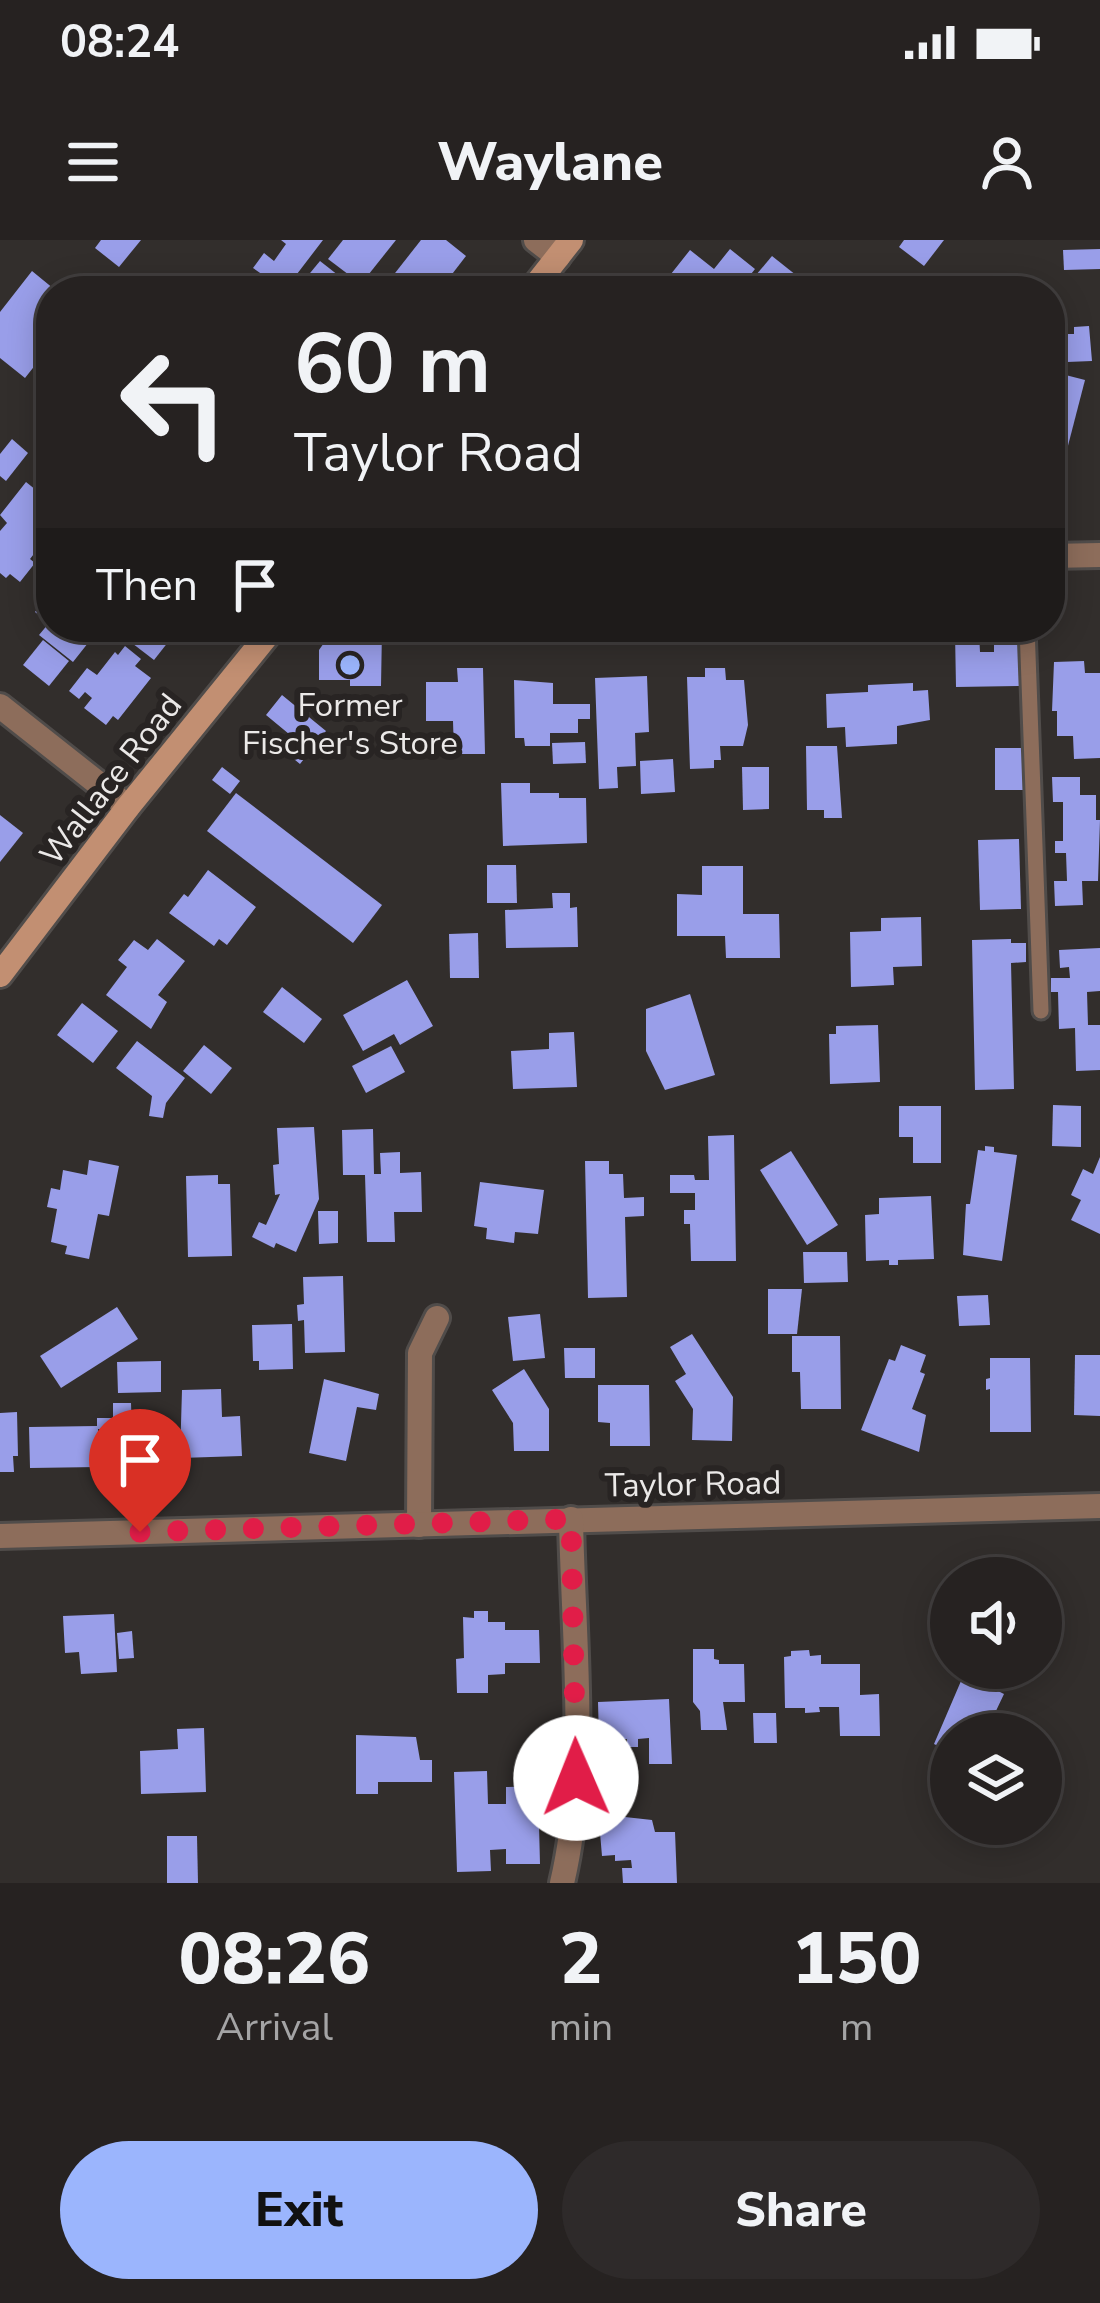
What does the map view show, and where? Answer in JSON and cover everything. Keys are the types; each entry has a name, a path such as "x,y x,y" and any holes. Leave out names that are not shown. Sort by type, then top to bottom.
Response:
{"street":[{"path":"536,240 564,249 543,276"},
{"path":"1065,556 1100,555"},
{"name":"Wallace Road","path":"0,975 262,642"},
{"path":"0,706 128,807"},
{"path":"418,1525 418,1372 420,1353 436,1318"},
{"name":"Taylor Road","path":"0,1536 1100,1506"},
{"path":"562,1883 572,1847 576,1778 571,1519"}],"lane":[{"path":"1029,642 1041,1011"}],"building":[{"path":"101,240 141,240 119,267 95,248"},
{"path":"281,240 323,240 295,276 262,276 253,268 264,253 274,261 286,244"},
{"path":"343,240 396,240 367,276 350,276 328,259"},
{"path":"421,240 446,240 466,256 451,276 393,276"},
{"path":"904,240 944,240 924,266 899,247"},
{"path":"730,249 755,269 750,276 671,274 690,250 714,269"},
{"path":"1100,249 1100,269 1064,270 1063,250"},
{"path":"772,256 797,276 757,276"},
{"path":"320,261 339,276 308,276"},
{"path":"32,271 38,276 36,364 25,378 0,358 0,312"},
{"path":"1089,326 1092,361 1067,362 1066,334 1074,334 1074,327"},
{"path":"1065,375 1085,380 1065,457"},
{"path":"12,439 28,453 6,481 0,476 0,454"},
{"path":"26,482 36,490 36,551 30,559 35,563 20,582 0,573 0,531 7,523 0,515"},
{"path":"41,642 69,661 49,686 23,665"},
{"path":"48,642 89,642 73,662"},
{"path":"131,642 168,642 154,660"},
{"name":"Former Fischer's Store","path":"325,642 382,642 381,686 319,680 319,650"},
{"path":"955,642 979,642 980,652 994,652 994,642 1019,642 1019,686 956,687"},
{"path":"125,646 141,659 135,666 151,678 118,720 113,716 106,725 84,708 92,698 85,692 79,699 69,691 87,668 97,675"},
{"path":"1084,661 1085,673 1100,673 1100,758 1074,759 1073,736 1057,736 1057,711 1052,711 1054,662"},
{"path":"457,668 483,668 485,754 454,754 453,721 426,721 426,682 458,682"},
{"path":"705,668 725,668 726,680 744,680 748,725 743,746 720,746 721,760 714,760 714,768 690,769 687,677 705,677"},
{"path":"647,676 649,732 635,733 636,766 617,767 618,788 599,789 595,678"},
{"path":"514,680 553,683 553,704 590,704 590,719 578,719 578,733 550,733 550,746 525,746 524,738 515,738"},
{"path":"913,683 913,691 928,690 930,720 897,726 897,744 846,747 845,727 827,728 826,694 868,692 868,685"},
{"path":"282,695 326,731 300,764 279,747 289,734 266,715"},
{"path":"585,742 586,763 553,764 552,743"},
{"path":"806,746 837,746 842,818 824,818 824,810 807,810"},
{"path":"995,748 1025,748 1025,790 995,790"},
{"path":"673,759 675,792 641,794 640,761"},
{"path":"222,767 240,781 230,794 212,780"},
{"path":"742,767 769,767 769,809 743,810"},
{"path":"1052,777 1080,777 1080,795 1096,795 1098,881 1082,881 1083,905 1055,906 1054,881 1067,881 1066,853 1055,853 1055,841 1063,841 1063,802 1053,802"},
{"path":"501,783 530,783 530,793 586,798 587,843 503,846"},
{"path":"236,793 382,905 353,943 207,831"},
{"path":"0,815 23,833 0,862"},
{"path":"1019,839 1021,909 980,910 978,840"},
{"path":"487,865 516,865 517,903 487,903"},
{"path":"702,866 743,866 743,914 779,914 780,958 726,958 725,936 677,936 677,894 702,895"},
{"path":"208,870 256,907 227,945 219,939 214,946 169,913"},
{"path":"552,893 570,893 570,908 577,907 578,947 506,948 505,910 553,908"},
{"path":"921,917 922,966 893,967 894,985 851,987 850,932 881,931 881,918"},
{"path":"478,933 479,978 450,978 449,934"},
{"path":"157,939 185,961 158,995 167,1002 151,1029 106,995 127,967 118,960 134,940 148,950"},
{"path":"1011,939 1011,943 1026,943 1026,962 1011,963 1014,1089 975,1090 972,940"},
{"path":"1100,948 1100,991 1087,992 1088,1025 1100,1025 1100,1070 1076,1071 1075,1028 1059,1029 1058,992 1051,992 1051,978 1070,978 1069,967 1060,968 1059,950"},
{"path":"407,980 433,1026 400,1045 394,1034 363,1051 343,1015"},
{"path":"282,987 322,1019 304,1043 263,1012"},
{"path":"690,994 715,1075 665,1090 646,1051 646,1009"},
{"path":"82,1003 118,1031 93,1063 57,1035"},
{"path":"878,1025 880,1082 830,1084 829,1034 836,1034 836,1026"},
{"path":"574,1032 577,1087 513,1089 511,1051 549,1049 549,1033"},
{"path":"137,1041 185,1078 166,1103 163,1118 149,1116 152,1096 116,1068"},
{"path":"204,1045 232,1068 211,1094 183,1071"},
{"path":"391,1046 405,1072 366,1093 352,1066"},
{"path":"1053,1105 1081,1106 1081,1147 1052,1146"},
{"path":"899,1106 941,1106 941,1163 913,1163 913,1137 899,1137"},
{"path":"314,1127 319,1199 296,1252 276,1243 274,1248 252,1237 259,1222 266,1225 280,1194 275,1195 273,1165 279,1164 277,1128"},
{"path":"373,1129 374,1174 381,1174 380,1153 400,1152 400,1173 421,1172 422,1212 394,1212 395,1242 367,1242 365,1175 343,1175 342,1130"},
{"path":"734,1135 736,1261 691,1261 690,1224 684,1224 684,1210 695,1210 695,1193 670,1193 670,1175 709,1180 708,1136"},
{"path":"985,1146 1017,1155 1002,1261 963,1255 966,1204 970,1204 978,1150 985,1151"},
{"path":"791,1151 838,1225 807,1245 760,1170"},
{"path":"1100,1157 1100,1234 1071,1220 1081,1200 1071,1195 1083,1169 1093,1174"},
{"path":"89,1160 119,1166 109,1216 98,1214 89,1259 65,1254 67,1246 51,1242 57,1209 47,1207 51,1188 60,1190 63,1170 87,1175"},
{"path":"585,1161 609,1161 609,1174 623,1174 624,1198 644,1197 644,1216 625,1217 627,1297 588,1298"},
{"path":"218,1175 218,1184 230,1184 232,1256 188,1257 186,1176"},
{"path":"480,1182 544,1190 538,1234 515,1232 514,1243 486,1239 487,1228 474,1226"},
{"path":"931,1196 934,1259 898,1260 898,1265 889,1265 889,1260 866,1261 865,1215 879,1214 879,1198"},
{"path":"318,1211 338,1211 338,1243 319,1244"},
{"path":"803,1252 847,1252 848,1282 804,1283"},
{"path":"343,1276 345,1352 305,1353 304,1320 298,1321 297,1305 304,1304 303,1277"},
{"path":"768,1289 802,1289 797,1334 768,1334"},
{"path":"988,1295 990,1325 959,1326 957,1296"},
{"path":"117,1307 138,1339 61,1388 40,1356"},
{"path":"540,1314 545,1358 513,1361 508,1317"},
{"path":"292,1324 293,1369 259,1370 259,1361 253,1361 252,1325"},
{"path":"692,1334 733,1397 732,1441 692,1440 693,1409 675,1381 686,1374 670,1347"},
{"path":"792,1336 840,1336 841,1409 801,1409 800,1372 792,1372"},
{"path":"901,1345 926,1355 920,1372 925,1374 912,1409 926,1415 919,1452 861,1430 889,1359 895,1361"},
{"path":"564,1348 595,1348 595,1378 565,1378"},
{"path":"1075,1355 1100,1355 1100,1416 1074,1415"},
{"path":"990,1358 1030,1358 1031,1432 990,1432 986,1379 990,1378"},
{"path":"161,1361 161,1392 118,1393 117,1362"},
{"path":"524,1369 549,1409 549,1451 514,1451 513,1423 492,1390"},
{"path":"324,1379 379,1394 376,1410 357,1407 346,1461 309,1453"},
{"path":"598,1385 649,1385 650,1446 610,1446 610,1423 598,1422"},
{"path":"221,1389 222,1417 240,1416 242,1456 180,1458 182,1390"},
{"path":"113,1403 131,1403 132,1432 98,1429 98,1467 30,1468 29,1427 97,1426 97,1418 113,1418"},
{"path":"17,1412 14,1472 0,1472 0,1413"},
{"path":"474,1611 488,1611 488,1622 505,1622 505,1630 539,1630 540,1663 505,1663 505,1674 488,1675 488,1693 457,1693 456,1659 464,1658 463,1617 474,1618"},
{"path":"114,1614 117,1672 81,1674 79,1652 65,1653 63,1616"},
{"path":"132,1631 134,1658 119,1659 117,1633"},
{"path":"693,1649 714,1649 719,1664 744,1664 745,1702 723,1702 727,1730 701,1730 700,1711 693,1702"},
{"path":"809,1650 810,1656 821,1655 821,1664 860,1664 860,1695 879,1694 880,1736 840,1736 839,1707 805,1713 805,1708 785,1708 784,1657 791,1656 791,1651"},
{"path":"958,1689 994,1689 1004,1694 995,1713 947,1713"},
{"path":"669,1699 672,1764 649,1764 649,1738 638,1739 638,1747 627,1747 627,1739 599,1740 598,1702"},
{"path":"753,1713 776,1713 777,1743 754,1743"},
{"path":"204,1728 206,1792 141,1794 140,1751 178,1749 177,1729"},
{"path":"356,1735 416,1737 420,1760 432,1760 432,1782 378,1782 378,1794 356,1794"},
{"path":"487,1771 488,1804 506,1804 506,1787 538,1786 540,1864 506,1864 506,1849 490,1850 491,1871 457,1872 454,1772"},
{"path":"652,1820 655,1832 675,1832 677,1883 623,1883 622,1868 632,1868 631,1860 602,1856 599,1821"},
{"path":"167,1836 197,1836 198,1883 167,1883"}],"place":[{"name":"Former Fischer's Store","path":"350,665"}],"route":[{"path":"140,1532 571,1519 576,1778"}]}
